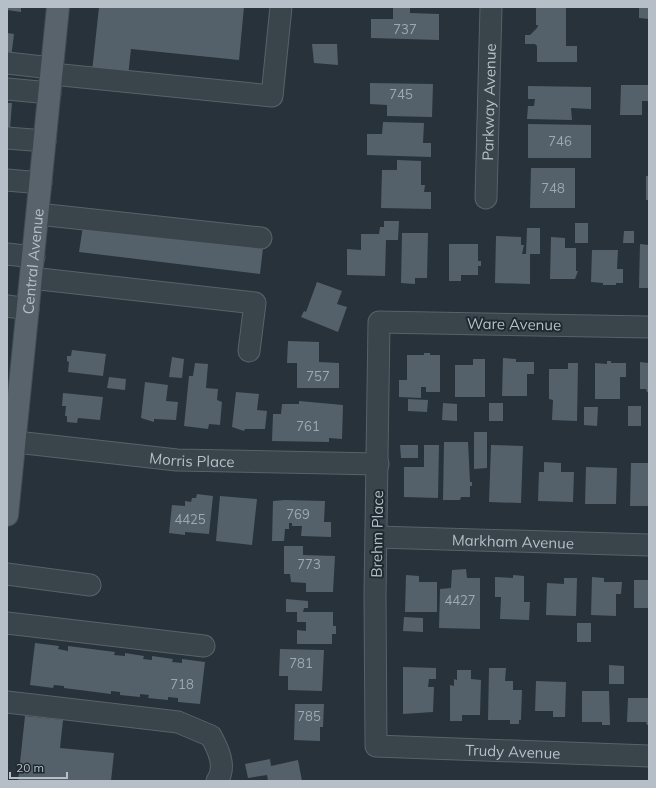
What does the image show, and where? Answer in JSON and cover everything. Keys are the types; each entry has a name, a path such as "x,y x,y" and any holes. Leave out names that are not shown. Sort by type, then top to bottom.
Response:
{"main road":[{"name":"Central Avenue","path":"7,515 18,308 31,278 34,257 58,7"}],"street":[{"path":"7,63 51,78 272,96 280,7"},
{"name":"Parkway Avenue","path":"486,198 491,7"},
{"path":"7,89 51,78"},
{"path":"7,138 45,141"},
{"path":"7,180 41,183"},
{"path":"38,214 261,238"},
{"path":"7,254 34,257"},
{"path":"31,278 255,303 249,351"},
{"name":"Ware Avenue","path":"379,322 649,327"},
{"name":"Brehm Place","path":"376,746 379,322"},
{"name":"Morris Place","path":"10,441 177,460 378,464"},
{"name":"Markham Avenue","path":"377,537 649,545"},
{"path":"7,574 90,585"},
{"path":"7,623 204,646"},
{"path":"7,702 178,722 211,736 221,756 220,776 217,781"},
{"name":"Trudy Avenue","path":"376,746 649,756"}],"building":[{"path":"7,7 21,7 21,12 7,10"},
{"path":"99,7 244,7 239,60 131,49 128,76 92,72"},
{"path":"393,7 410,8 410,13 439,14 439,40 371,38 371,19 393,19"},
{"path":"536,7 566,7 566,46 577,46 577,62 537,62 537,46 535,44 525,44 525,35 530,35 538,25 536,25"},
{"path":"639,7 649,8 649,19 639,18"},
{"path":"7,33 14,34 11,58 7,58"},
{"path":"312,44 337,44 338,65 314,63"},
{"path":"370,83 433,84 432,117 387,116 387,105 370,104"},
{"path":"621,85 648,85 648,101 642,101 642,115 620,115"},
{"path":"528,86 591,87 591,109 571,108 572,120 527,119 528,106 534,106 535,99 528,99"},
{"path":"7,103 12,103 10,129 7,129"},
{"path":"383,122 424,123 423,143 431,143 431,157 367,155 367,134 382,134"},
{"path":"528,124 591,125 591,158 528,158"},
{"path":"397,160 421,161 421,185 425,185 424,192 431,192 431,209 381,208 382,170 397,170"},
{"path":"531,168 575,168 575,208 530,208"},
{"path":"646,176 649,176 649,200 646,200"},
{"path":"384,221 399,221 398,240 386,240 385,276 347,275 347,249 361,250 361,234 379,234 380,227 384,227"},
{"path":"575,223 588,223 588,243 575,243"},
{"path":"83,226 263,248 260,274 79,252"},
{"path":"527,228 540,228 540,254 530,254 530,284 495,283 496,236 521,237 521,245 524,245 522,254 526,254"},
{"path":"624,231 634,231 634,243 623,243"},
{"path":"402,233 428,233 427,278 415,278 415,284 401,283"},
{"path":"551,237 565,238 565,248 576,248 576,271 578,271 575,279 550,279"},
{"path":"449,244 478,244 478,261 481,261 481,266 478,266 478,275 461,275 461,281 449,281"},
{"path":"640,244 649,245 649,288 639,288"},
{"path":"592,250 618,250 617,269 623,269 623,283 616,283 616,285 603,285 603,283 591,282"},
{"path":"317,282 342,291 337,304 347,307 338,332 301,317 304,311 306,312"},
{"path":"288,341 319,342 319,362 339,363 339,388 297,388 297,363 287,363"},
{"path":"72,350 106,354 103,376 68,372 69,362 67,361 67,356 71,356"},
{"path":"424,353 430,353 430,355 440,355 440,392 426,392 426,387 421,387 421,398 399,397 399,380 407,380 407,355 424,355"},
{"path":"172,357 184,359 182,378 169,377"},
{"path":"503,358 516,359 516,362 534,362 534,374 527,374 527,396 502,396"},
{"path":"473,359 485,359 485,397 455,397 455,365 473,365"},
{"path":"607,361 611,361 611,363 626,363 626,377 620,377 620,399 595,399 595,363 607,364"},
{"path":"640,362 649,363 649,392 647,392 646,389 640,389"},
{"path":"195,363 208,364 206,388 218,389 217,400 222,402 220,425 209,424 208,429 184,426 189,376 193,376"},
{"path":"568,363 578,363 577,421 552,420 553,400 549,399 549,369 568,369"},
{"path":"109,377 126,379 125,390 107,388"},
{"path":"145,382 168,385 166,401 178,402 176,420 154,419 154,422 141,418"},
{"path":"236,392 259,394 257,410 267,411 265,429 245,429 244,431 232,427"},
{"path":"63,393 103,397 100,420 78,418 77,423 67,422 67,416 65,416 66,406 62,406"},
{"path":"408,399 428,400 427,412 408,411"},
{"path":"299,401 343,405 342,439 329,438 329,442 272,441 273,414 281,414 282,404 299,404"},
{"path":"443,403 457,404 457,421 442,420"},
{"path":"489,403 503,403 503,421 489,421"},
{"path":"628,406 641,406 641,426 628,426"},
{"path":"584,407 598,407 597,426 584,425"},
{"path":"474,432 487,432 487,468 474,469"},
{"path":"444,442 468,442 470,482 472,482 472,486 470,486 470,497 461,497 460,500 443,500"},
{"path":"400,445 418,445 418,458 401,458"},
{"path":"424,445 439,445 438,498 404,497 404,467 424,467"},
{"path":"491,445 523,446 521,503 489,502"},
{"path":"544,462 561,463 561,472 574,472 573,502 538,501 539,472 544,472"},
{"path":"631,463 649,463 649,506 630,506"},
{"path":"586,467 617,468 616,504 585,504"},
{"path":"197,494 213,496 209,534 185,532 185,535 169,533 172,505 185,506 185,501 191,502 192,498 196,498"},
{"path":"220,496 257,499 252,545 216,541"},
{"path":"273,501 325,501 324,522 331,522 331,537 301,536 302,526 292,526 292,523 289,523 289,529 285,529 284,541 272,541"},
{"path":"284,546 303,546 303,555 335,556 333,592 306,592 306,583 291,582 290,574 284,574"},
{"path":"466,569 467,578 480,578 480,629 439,628 440,589 451,588 452,570"},
{"path":"406,575 419,576 419,582 437,582 437,612 405,612"},
{"path":"513,575 524,576 524,602 530,602 529,620 500,619 501,597 495,597 495,577 513,578"},
{"path":"592,577 604,578 604,582 622,582 621,594 616,594 616,616 591,615"},
{"path":"564,578 577,578 576,616 546,615 547,583 564,584"},
{"path":"634,580 649,580 649,608 634,608"},
{"path":"286,599 308,601 308,608 304,608 303,612 333,612 333,626 336,626 336,634 332,634 332,644 297,644 297,630 306,631 306,622 297,622 297,612 286,612"},
{"path":"404,617 423,618 423,632 403,631"},
{"path":"577,623 591,623 591,642 577,642"},
{"path":"35,643 59,646 58,649 68,651 68,646 115,652 114,655 125,656 125,653 144,656 143,659 152,660 152,656 173,659 172,662 182,663 182,659 205,662 200,704 178,702 178,698 168,697 168,700 148,698 149,695 140,694 140,697 120,695 120,692 111,691 111,694 64,688 64,686 54,685 53,688 30,685"},
{"path":"280,649 324,650 322,691 288,690 288,676 279,676"},
{"path":"609,665 624,666 624,684 609,684"},
{"path":"403,667 436,668 436,679 429,679 428,687 434,687 433,712 403,714"},
{"path":"489,668 506,668 505,681 513,681 513,690 522,690 521,720 519,720 519,724 510,724 510,720 488,720"},
{"path":"457,670 471,670 471,679 481,680 480,715 462,715 462,721 450,721 450,685 454,686 454,679 457,680"},
{"path":"536,681 566,682 565,717 553,717 553,711 535,711"},
{"path":"582,691 609,691 610,725 602,725 602,722 582,722"},
{"path":"628,698 649,698 649,725 647,725 646,722 627,722"},
{"path":"295,704 324,704 323,727 320,727 320,741 294,740"},
{"path":"25,716 63,720 60,748 114,753 111,781 18,781"},
{"path":"270,759 271,766 298,760 302,781 268,781 267,775 248,778 245,764"}]}
